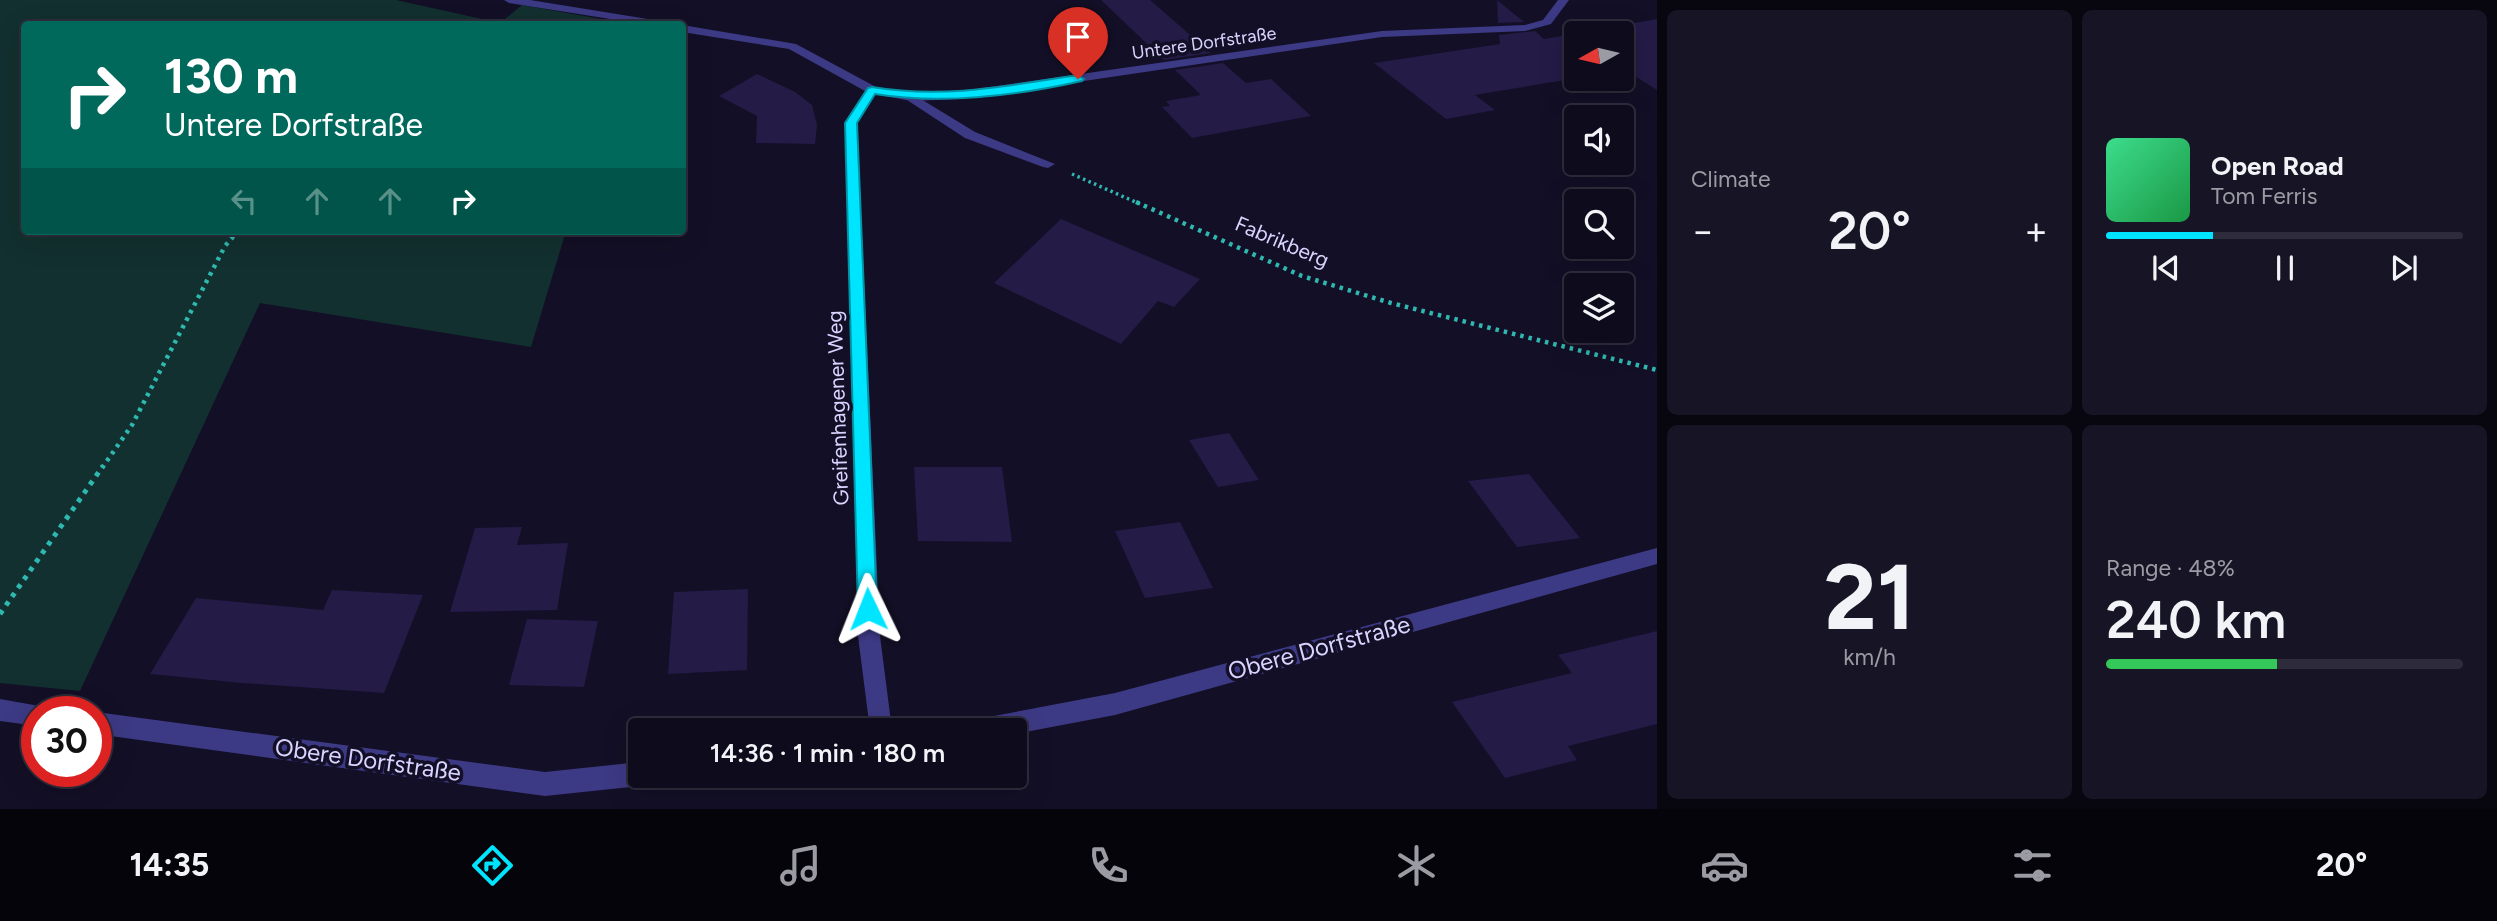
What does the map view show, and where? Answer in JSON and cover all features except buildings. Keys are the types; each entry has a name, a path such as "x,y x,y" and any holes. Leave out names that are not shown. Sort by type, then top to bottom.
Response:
{"street":[{"path":"509,0 641,21"},
{"name":"Untere Dorfstraße","path":"686,29 792,46 872,90 911,97 962,96 1382,34 1525,28 1547,22 1564,0"},
{"name":"Greifenhagener Weg","path":"872,90 851,123 869,636 879,718"},
{"path":"911,97 970,135 1048,164"},
{"name":"Obere Dorfstraße","path":"1027,721 1115,704 1657,556"},
{"path":"0,710 21,713"},
{"name":"Obere Dorfstraße","path":"112,725 545,784 628,775"}],"path":[{"name":"Fabrikberg","path":"1048,164 1302,276 1391,303 1657,370"},
{"path":"0,614 132,425 225,246 235,235"}],"green space":[{"path":"0,0 396,0 491,21 21,21 21,235 565,235 531,347 260,303 80,691 0,683"},
{"path":"522,5 612,21 502,21"}],"route":[{"path":"868,609 851,123 872,90 911,97 962,96 1078,79"}]}
